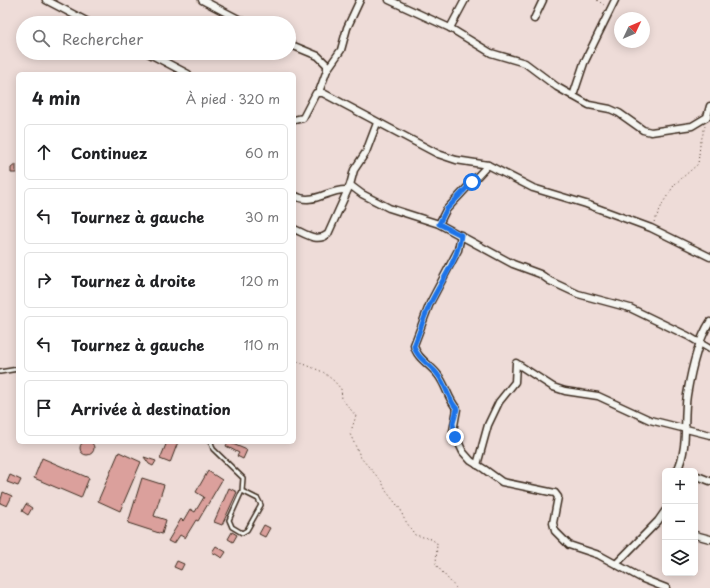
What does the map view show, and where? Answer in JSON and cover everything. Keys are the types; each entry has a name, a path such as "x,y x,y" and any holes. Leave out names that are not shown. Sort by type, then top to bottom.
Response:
{"street":[{"path":"46,0 77,16"},
{"path":"202,0 233,16"},
{"path":"296,120 303,118 313,96 319,92 327,70 341,50 347,28 360,0"},
{"path":"389,0 450,28 491,53 525,64 558,87 589,105 610,109 619,113 638,127 651,132 692,126 707,117 710,106"},
{"path":"450,28 465,0"},
{"path":"534,20 543,0"},
{"path":"573,96 584,62 615,0"},
{"path":"296,47 318,56 327,65 327,70"},
{"path":"161,60 184,72"},
{"path":"319,92 438,154 456,160 488,165 533,188 586,204 651,228 710,257"},
{"path":"296,230 316,239 323,238 328,234 349,188 352,176 366,152 377,123"},
{"path":"439,224 446,210 488,165"},
{"path":"296,196 305,198 320,198 339,189 349,188 390,208 439,224 513,264 540,274 550,282 578,294 630,308 710,349"},
{"path":"461,235 458,250 430,303 414,346 419,355 438,375 450,402 457,409 453,423 455,437 463,452 471,462 502,482 555,494 558,497 553,523 555,531 570,545 617,563 643,579 666,588"},
{"path":"678,468 686,430 687,396 700,343 710,322"},
{"path":"477,465 481,455 488,425 499,402 515,382 516,362 553,386 565,391 598,396 650,420 710,435"},
{"path":"698,476 710,480"},
{"path":"617,563 662,515"},
{"path":"698,536 710,539"}],"lane":[{"path":"0,372 16,369"},
{"path":"212,444 213,448 243,478 242,491 229,520 232,526 242,533 246,530 261,505 258,499 242,491"}],"path":[{"path":"597,0 611,8"},
{"path":"651,228 664,200 675,184 698,164 700,145 707,117"},
{"path":"296,361 323,372 341,389 342,399 356,416 350,434 361,458 382,482 386,491 401,510 403,517 415,535 431,539 436,542 436,565 456,588"}],"building":[{"path":"16,164 16,173 11,173 11,168"},
{"path":"82,444 93,445 94,448 92,453 87,455 82,453 80,448"},
{"path":"166,444 177,444 170,463 160,459"},
{"path":"227,444 233,444 247,450 243,459 237,456 239,453 226,446"},
{"path":"119,452 141,462 120,511 98,501"},
{"path":"144,457 156,461 153,466 149,464"},
{"path":"42,458 89,478 81,498 34,478"},
{"path":"208,471 222,480 198,521 196,520 185,538 180,535 174,544 168,541 181,519 183,521 190,509 195,512 204,497 196,492"},
{"path":"10,475 21,480 18,486 7,482"},
{"path":"142,478 164,485 154,516 166,520 162,534 128,523"},
{"path":"229,488 237,492 222,525 214,522"},
{"path":"3,492 12,496 7,506 0,503"},
{"path":"26,504 32,508 28,515 22,511"},
{"path":"264,525 270,528 265,537 259,534"},
{"path":"232,532 237,535 233,542 228,539"},
{"path":"216,546 226,552 222,558 212,552"},
{"path":"177,561 184,564 181,570 174,567"}],"route":[{"path":"455,437 453,423 456,418 457,409 450,402 442,381 438,375 419,355 414,346 430,303 458,250 460,242 461,235 439,224 446,210 472,182"}]}
